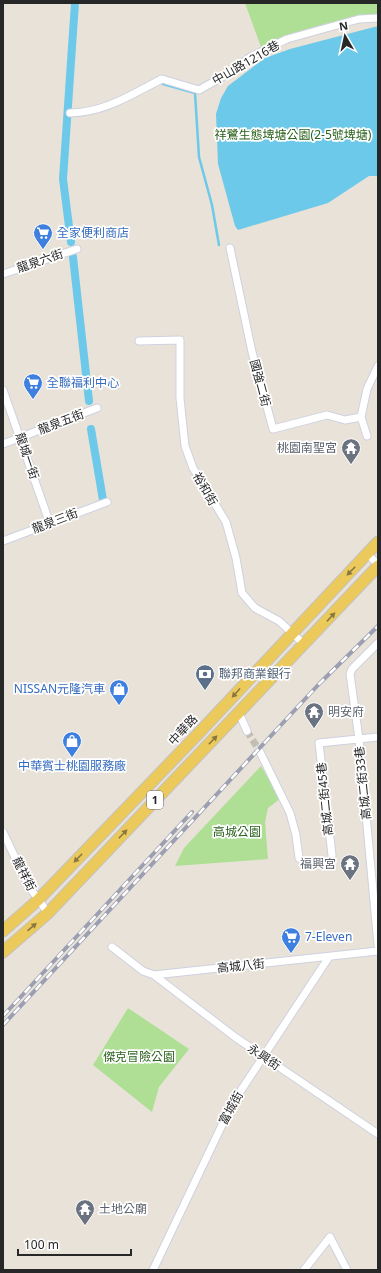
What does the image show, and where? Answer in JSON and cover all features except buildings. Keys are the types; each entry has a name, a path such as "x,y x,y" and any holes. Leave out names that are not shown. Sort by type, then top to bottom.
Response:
{"main road":[{"name":"中華路","path":"3,931 38,900 197,735 378,542"},
{"name":"1","path":"3,952 48,913 305,645 378,565"}],"street":[{"name":"中山路1216巷","path":"70,113 86,113 100,110 162,79 199,90 224,76 252,56 286,40 359,19 378,18"},
{"name":"國強二街","path":"230,248 252,352 273,429 327,415 344,420 361,417"},
{"name":"龍泉六街","path":"3,274 77,249"},
{"name":"裕和街","path":"139,341 180,340 180,398 185,446 193,468 226,522 236,558 242,593 255,608 279,621 291,634 305,645"},
{"path":"367,436 361,417 367,389 378,366"},
{"name":"龍城一街","path":"3,390 21,437 50,524"},
{"name":"龍泉五街","path":"3,444 97,408"},
{"name":"龍泉三街","path":"3,541 107,502"},
{"path":"367,554 378,565"},
{"name":"高城二街33巷","path":"378,643 352,669 350,674 359,740 378,945"},
{"path":"239,713 247,731"},
{"path":"359,740 378,737"},
{"name":"高城二街45巷","path":"332,855 319,743 359,740"},
{"path":"259,750 290,813 296,835 299,858"},
{"name":"龍祥街","path":"3,832 28,885 48,913"},
{"path":"112,947 143,971 154,975"},
{"name":"高城八街","path":"154,975 378,951"},
{"name":"富城街","path":"153,1270 232,1104 262,1055 329,957"},
{"name":"永興街","path":"154,975 235,1037 378,1134"},
{"path":"304,1270 330,1237 348,1270"}],"green space":[{"path":"245,3 378,3 378,14 318,26 290,35 261,47"},
{"name":"高城公園","path":"261,766 280,799 268,808 265,822 268,859 175,866 184,848"},
{"name":"傑克冒險公園","path":"128,1008 189,1049 159,1087 152,1112 93,1065"}],"water":[{"name":"祥鷺生態埤塘公園(2-5號埤塘)","path":"378,26 378,176 369,176 328,203 238,230 235,226 218,164 216,114 221,98 228,86 265,58 290,49"}],"waterway":[{"path":"71,242 63,179 75,3"},
{"path":"163,84 195,93 199,157 212,205 219,245"},
{"path":"73,257 89,401"},
{"path":"91,429 103,500"}],"tunnel":[{"path":"247,731 259,750"}],"railway":[{"path":"3,1025 319,684 378,626"},
{"path":"3,1016 192,812"}],"place":[{"name":"全家便利商店","path":"43,250"},
{"name":"全聯福利中心","path":"33,400"},
{"name":"桃園南聖宮","path":"351,465"},
{"name":"聯邦商業銀行","path":"205,691"},
{"name":"NISSAN元隆汽車","path":"119,706"},
{"name":"明安府","path":"314,729"},
{"name":"中華賓士桃園服務廠","path":"72,758"},
{"name":"福興宮","path":"350,881"},
{"name":"7-Eleven","path":"291,954"},
{"name":"土地公廟","path":"85,1226"}]}
